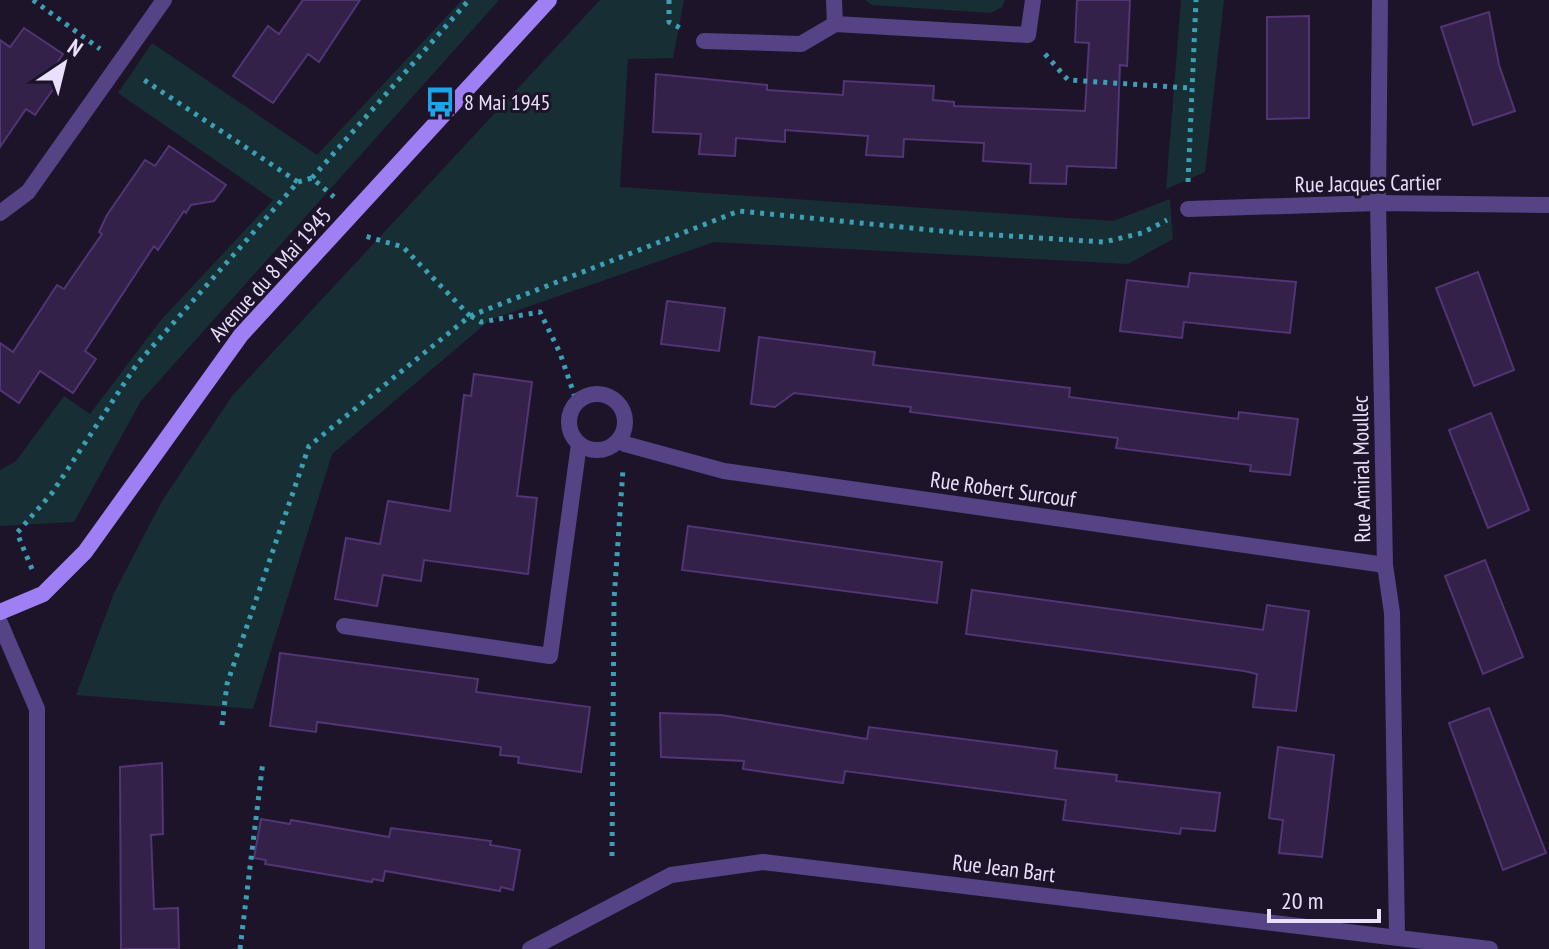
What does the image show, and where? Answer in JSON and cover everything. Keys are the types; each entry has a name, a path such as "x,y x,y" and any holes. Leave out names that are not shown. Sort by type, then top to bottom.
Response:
{"street":[{"path":"0,213 28,192 164,0"},
{"name":"Avenue du 8 Mai 1945","path":"0,612 43,594 85,552 241,335 549,0"},
{"path":"834,0 835,24"},
{"path":"704,41 801,44 835,24 1028,35 1033,0"},
{"name":"Rue Amiral Moullec","path":"1380,0 1378,203 1385,565 1392,613 1397,937"},
{"name":"Rue Jacques Cartier","path":"1188,209 1378,203 1549,205"},
{"path":"344,626 550,656 579,444 570,429 569,419 577,403 594,395 611,398 619,404 625,421 622,442"},
{"name":"Rue Robert Surcouf","path":"579,444 596,450 622,442 724,471 1385,565"},
{"path":"0,623 37,709 37,949"},
{"name":"Rue Jean Bart","path":"530,949 671,875 763,862 1490,949"}],"path":[{"path":"33,0 119,64 298,182"},
{"path":"43,594 17,533 52,493 137,364 298,182 312,178 469,0"},
{"path":"222,725 227,684 309,446 470,316 739,211 962,233 1104,242 1142,233 1188,209 1190,88 1196,0"},
{"path":"1028,35 1068,80 1190,88"},
{"path":"312,178 353,215 351,232 403,247 470,316 481,322 540,312 560,353 577,403"},
{"path":"612,856 614,600 622,442"},
{"path":"240,949 263,761"}],"green space":[{"path":"462,0 499,0 141,401 74,522 0,526 0,470 16,461 64,396 90,414 161,320 273,200 118,93 152,43 317,155"},
{"path":"600,0 684,0 673,58 628,59 620,187 1113,221 1170,199 1173,239 1128,264 714,242 490,320 332,454 253,709 76,695 114,593 162,501 232,396"},
{"path":"865,0 1005,0 1002,7 991,13 872,5"},
{"path":"1181,0 1224,0 1205,172 1166,189"}],"building":[{"path":"303,0 360,0 319,62 308,54 273,103 233,76 268,26 279,34"},
{"path":"1077,0 1130,0 1127,66 1120,65 1116,168 1067,166 1066,184 1030,183 1031,164 983,161 984,143 904,139 903,157 866,155 868,136 785,130 785,142 736,138 735,156 699,154 701,134 653,132 656,74 767,85 767,90 843,95 844,81 934,86 933,100 954,102 954,106 1085,111 1089,43 1075,42"},
{"path":"1489,12 1499,65 1515,111 1473,125 1441,27"},
{"path":"1309,16 1309,118 1267,119 1267,17"},
{"path":"24,28 63,54 50,74 59,81 35,115 26,109 0,147 0,40 10,47"},
{"path":"169,146 226,185 214,201 191,205 158,250 154,246 85,351 96,359 73,393 40,371 19,403 0,390 0,343 13,352 57,285 64,289 102,234 99,232 107,215 145,160 155,166"},
{"path":"1478,272 1514,370 1474,386 1436,288"},
{"path":"1190,273 1296,282 1290,333 1184,322 1182,338 1120,331 1127,280 1188,287"},
{"path":"667,301 725,308 719,351 661,344"},
{"path":"759,337 875,352 873,365 1070,388 1069,397 1238,419 1239,412 1298,419 1290,475 1250,471 1251,465 1116,448 1118,438 910,412 911,407 794,393 775,407 751,404"},
{"path":"474,374 532,382 517,496 537,498 528,574 424,560 421,581 383,575 377,606 335,599 346,538 380,544 388,501 450,511 464,395 471,396"},
{"path":"1491,413 1529,510 1488,528 1449,430"},
{"path":"688,526 942,562 937,603 682,570"},
{"path":"1485,560 1523,657 1483,674 1445,576"},
{"path":"972,590 1263,630 1267,605 1309,611 1296,711 1253,707 1257,674 966,634"},
{"path":"280,653 478,679 476,692 590,707 581,772 518,763 519,757 500,755 501,747 317,722 316,732 270,726"},
{"path":"1489,708 1546,853 1503,870 1449,723"},
{"path":"660,713 721,715 867,739 869,727 1057,751 1055,768 1117,775 1116,781 1220,793 1215,831 1181,828 1180,834 1063,820 1066,800 845,771 843,783 743,769 744,761 661,757"},
{"path":"1278,747 1334,755 1322,857 1279,853 1283,820 1269,818"},
{"path":"162,763 163,834 151,835 154,909 178,908 179,949 121,949 120,767"},
{"path":"261,819 290,824 291,820 389,837 391,828 491,841 490,845 520,850 513,890 501,887 500,891 385,871 383,881 373,879 372,882 265,864 266,860 254,858"}],"place":[{"name":"8 Mai 1945","path":"440,102"}]}
